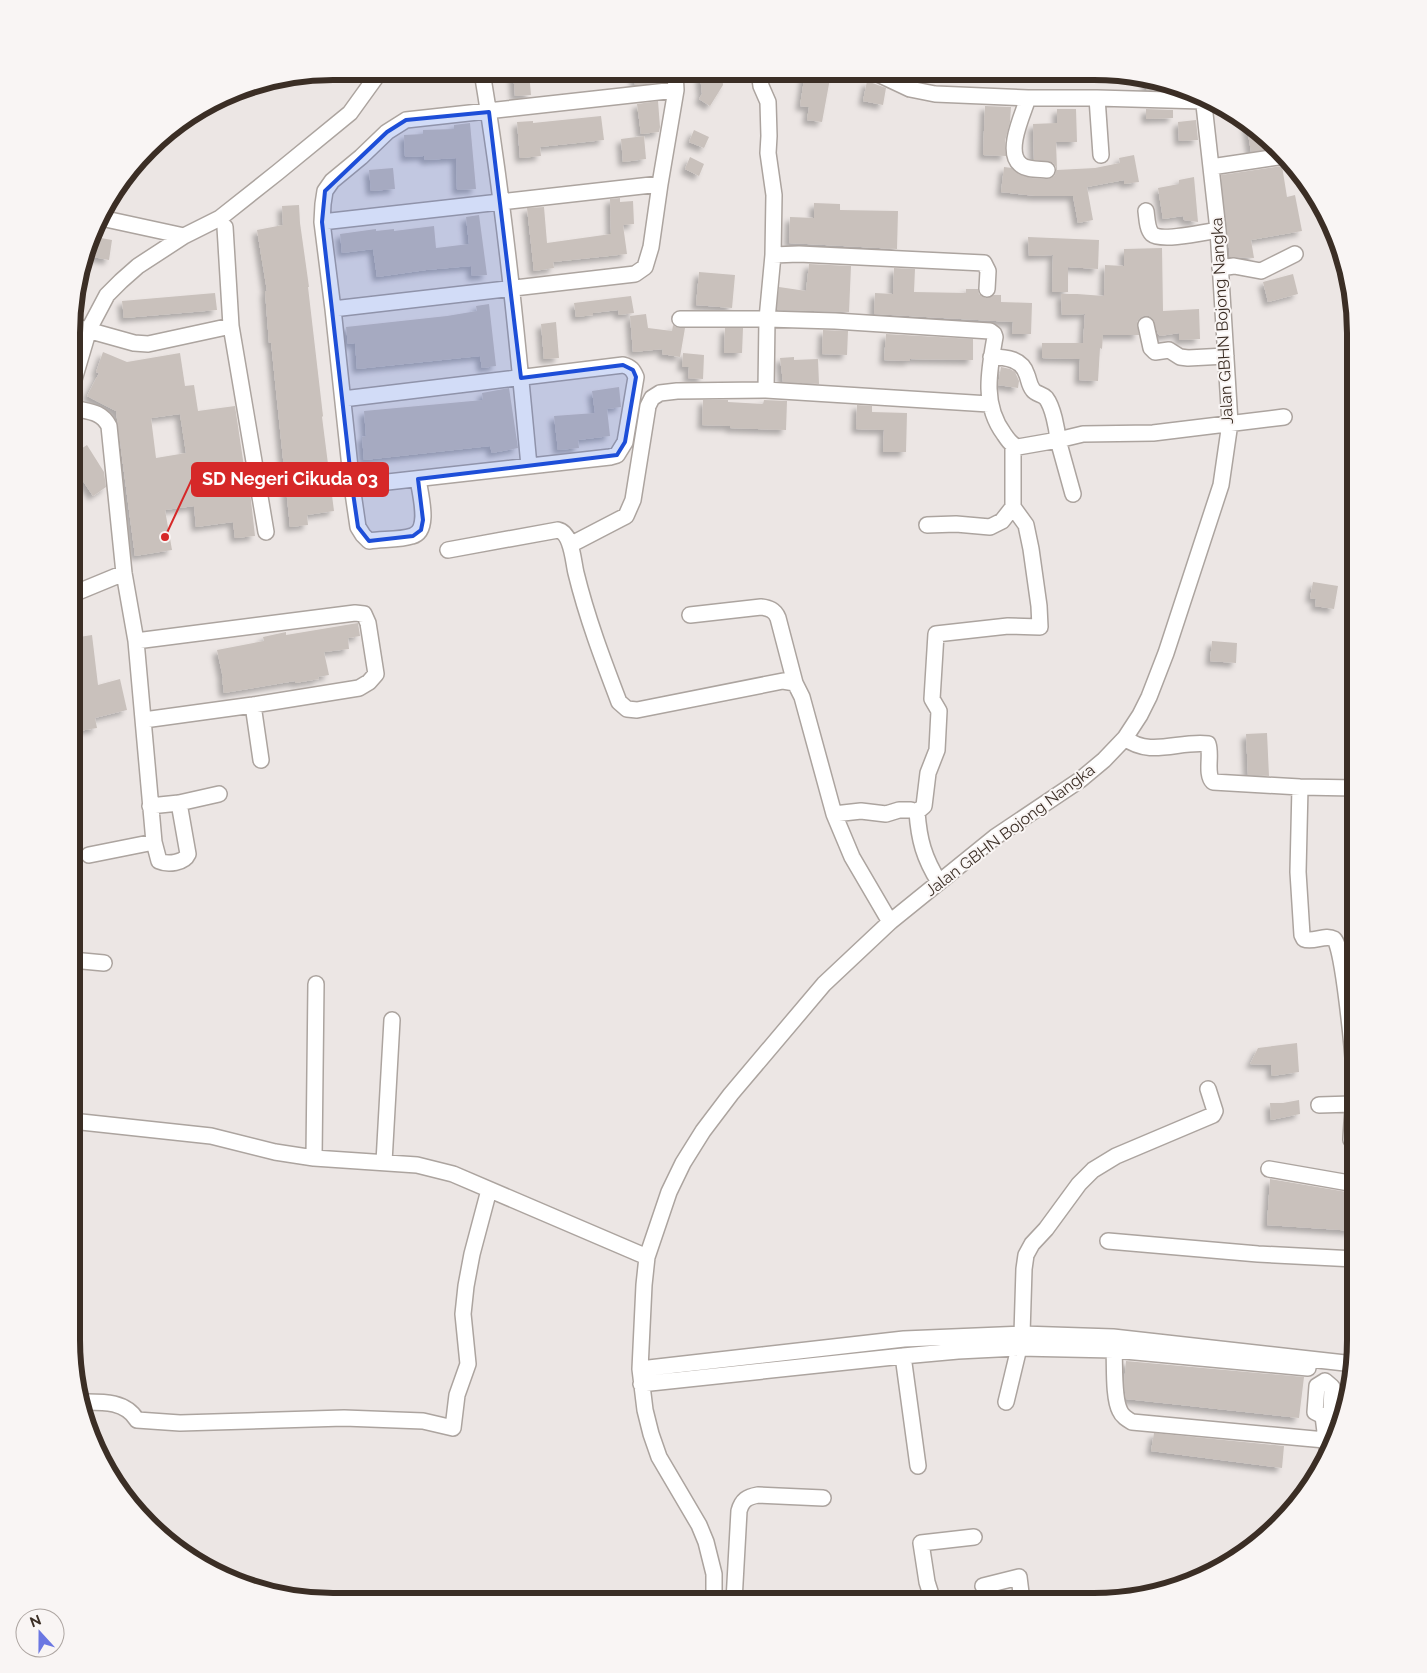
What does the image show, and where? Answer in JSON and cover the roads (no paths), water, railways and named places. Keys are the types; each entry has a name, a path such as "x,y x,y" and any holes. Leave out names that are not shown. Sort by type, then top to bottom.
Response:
{"street":[{"path":"80,359 89,329 107,295 121,280 138,266 184,236 220,218 350,113 374,80"},
{"path":"483,80 511,289 529,466"},
{"path":"333,309 635,274 645,267 651,247 676,90 675,80"},
{"path":"760,80 768,102 768,153 774,195 773,255 767,319 766,390"},
{"path":"891,80 910,89 935,94 1028,98 1188,98"},
{"path":"418,479 424,520 421,530 413,536 369,541 363,536 358,527 352,486 322,222 325,191 332,181 387,132 406,120 676,90"},
{"path":"1028,98 1014,143 1014,154 1019,164 1024,167 1047,170"},
{"path":"1097,98 1101,155"},
{"name":"Jalan GBHN Bojong Nangka","path":"714,1593 714,1574 706,1542 699,1525 659,1457 649,1426 640,1369 647,1257 669,1192 702,1131 824,984 890,922 939,882 996,837 1080,780 1104,760 1126,738 1140,715 1157,678 1211,519 1221,485 1230,423 1218,230 1204,105"},
{"path":"1211,167 1276,157"},
{"path":"322,222 660,184"},
{"path":"1146,211 1149,229 1152,234 1159,237 1218,230"},
{"path":"107,219 184,236"},
{"path":"225,227 231,326 266,532"},
{"path":"773,255 799,254 984,263 988,270 987,289"},
{"path":"1220,268 1240,266 1261,271 1295,254"},
{"path":"680,319 835,321 990,331 994,334 989,404 1002,432 1013,445 1013,507 1026,525 1030,541 1040,627 1008,626 936,634 932,699 939,711 938,750 928,773 924,806 917,812"},
{"path":"1146,325 1152,348 1156,352 1169,350 1188,358 1226,356"},
{"path":"80,327 117,339 148,344 231,326"},
{"path":"992,357 1009,358 1021,363 1027,373 1031,388 1045,397 1050,405 1073,494"},
{"path":"343,399 623,365 634,370 636,377 625,442 616,455 610,458 352,486"},
{"path":"570,545 626,516 635,490 648,406 652,398 660,393 677,391 766,390 989,404"},
{"path":"80,410 99,414 104,417 109,426 124,573 136,642 154,842 159,861 164,863 187,858 188,854 179,803"},
{"path":"1013,445 1025,447 1083,434 1153,433 1284,417"},
{"path":"927,525 956,524 990,527 1002,521 1013,507"},
{"path":"448,550 558,530 562,531 570,545 581,594 594,634 619,702 627,709 637,710 783,681 795,683"},
{"path":"80,591 124,573"},
{"path":"690,614 761,607 776,613 795,683 802,697 834,814 852,857 890,922"},
{"path":"136,642 345,614 364,614 368,623 376,674 369,682 359,688 144,720"},
{"path":"253,705 261,760"},
{"path":"1126,738 1136,745 1152,747 1208,744 1210,751 1210,778 1213,782 1347,788"},
{"path":"1300,787 1298,872 1302,935 1307,940 1334,939 1338,944 1347,1004"},
{"path":"150,806 179,803 220,794"},
{"path":"834,814 861,811 886,814 900,810 917,812"},
{"path":"917,812 923,852 939,882"},
{"path":"89,855 154,842"},
{"path":"80,961 104,963"},
{"path":"314,1158 316,984"},
{"path":"384,1162 392,1020"},
{"path":"1006,1402 1021,1341 1024,1269 1026,1255 1032,1244 1046,1229 1079,1184 1093,1170 1116,1156 1214,1115 1215,1111 1208,1089"},
{"path":"1319,1105 1347,1104"},
{"path":"80,1122 211,1136 275,1152 314,1158 417,1165 452,1174 647,1257"},
{"path":"1269,1169 1347,1183"},
{"path":"88,1402 110,1402 134,1414 137,1420 180,1423 344,1418 423,1422 453,1428 457,1395 468,1364 463,1314 466,1286 472,1254 489,1190"},
{"path":"1108,1241 1258,1254 1347,1259"},
{"path":"640,1369 904,1340 1021,1341 1113,1337 1327,1371 1345,1366"},
{"path":"641,1384 958,1351 1021,1341 1345,1372"},
{"path":"1114,1350 1117,1402 1124,1418 1132,1422 1325,1444"},
{"path":"903,1356 918,1466"},
{"path":"1327,1371 1332,1387 1331,1412 1323,1416 1328,1438"},
{"path":"734,1593 739,1511 744,1499 749,1496 758,1495 823,1498"},
{"path":"930,1593 921,1543 974,1537"},
{"path":"983,1586 1019,1577 1021,1593"}],"place":[{"name":"SD Negeri Cikuda 03","path":"165,537"}]}
